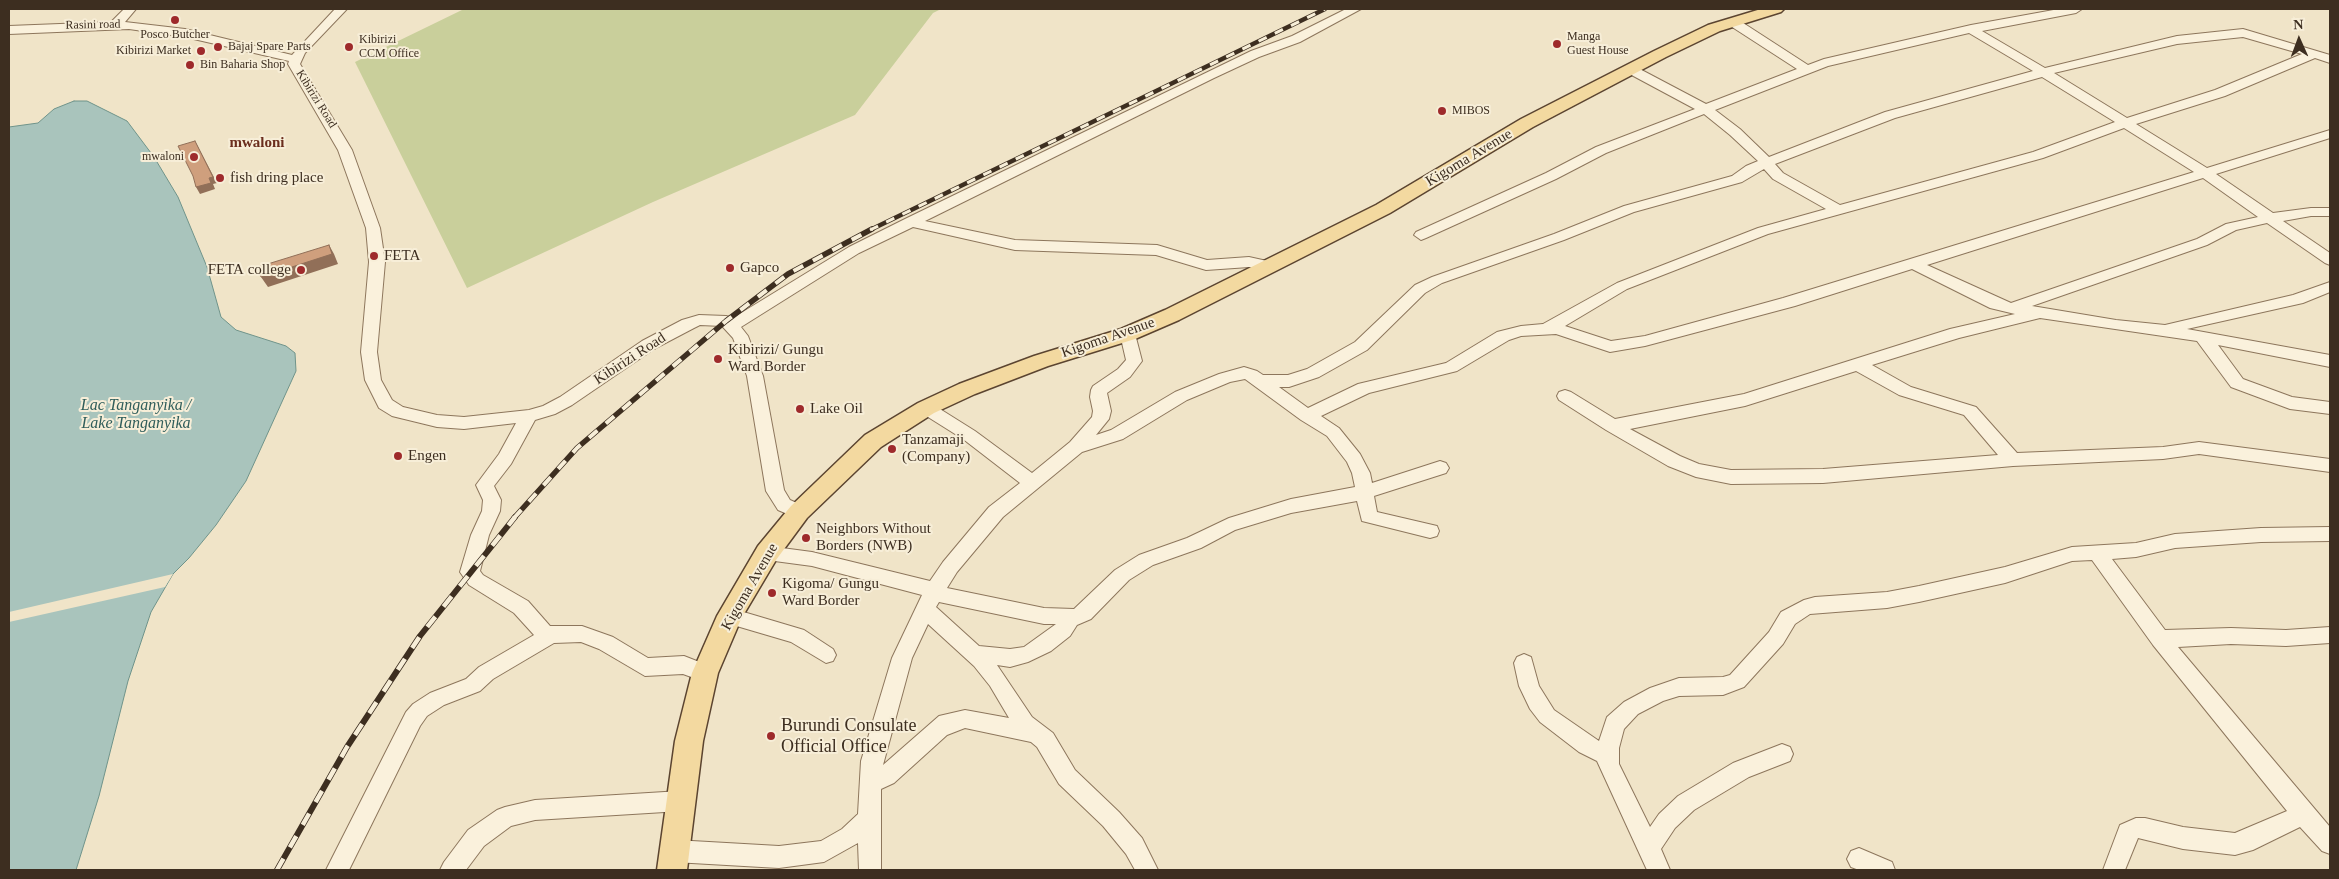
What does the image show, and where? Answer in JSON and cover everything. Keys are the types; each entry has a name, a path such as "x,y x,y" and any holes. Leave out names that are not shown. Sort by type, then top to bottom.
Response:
{"main road":[{"name":"Kigoma Avenue","path":"673,861 689,741 705,673 730,616 767,552 799,512 873,441 926,408 967,389 1041,361 1128,334 1271,266 1383,209 1527,123 1630,69 1714,28 1776,9"}],"street":[{"path":"116,24 130,9"},
{"name":"Kibirizi Road","path":"341,9 295,59 294,64 346,150 373,228 377,262 370,321 369,352 373,380 385,404 398,412 437,421 464,423 529,416 549,410 566,401 648,345 688,324 699,320 718,319 726,320 732,326"},
{"path":"799,512 784,505 775,490 755,376 744,345 732,326 834,261 910,222 1210,75 1296,39 1355,9"},
{"path":"1421,235 1551,176 1601,150 1806,69 1848,56 1971,29 2076,9"},
{"path":"1732,22 1806,69"},
{"name":"Rasini road","path":"9,30 116,24 184,33 295,59"},
{"path":"1971,29 2044,72 2205,173 2330,260"},
{"path":"1259,380 1289,381 1313,374 1360,346 1420,289 1437,280 1559,237 1629,209 1738,179 1750,169 1890,115 2044,72 2177,40 2210,35 2243,33 2330,59"},
{"path":"1549,328 1622,286 1763,231 1948,182 2029,158 2125,123 2220,93 2314,54"},
{"path":"1630,69 1705,109 1735,132 1788,184 1838,210"},
{"path":"1307,416 1334,401 1364,388 1451,366 1503,336 1521,331 1549,328 1614,347 1645,341 1731,318 1913,264 2330,134"},
{"path":"2010,308 2193,245 2231,227 2271,218 2311,212 2330,212"},
{"path":"910,222 1015,246 1148,250 1170,253 1206,265 1249,262 1271,266"},
{"path":"1913,264 1996,304 2010,308 2116,325 2160,329 2330,361"},
{"path":"2160,329 2297,300 2330,287"},
{"path":"1612,426 1745,400 1956,333 2040,313"},
{"path":"870,870 869,819 872,760 902,658 931,598 950,567 996,512 1076,447 1100,419 1102,411 1098,397 1099,390 1124,373 1134,361 1128,334"},
{"path":"2202,336 2237,384 2290,403 2330,408"},
{"path":"1857,364 1905,391 1970,410 2013,460"},
{"path":"1076,447 1117,435 1181,396 1226,378 1244,374 1259,380 1307,416 1333,432 1344,444 1360,473 1366,492 1366,510 1369,516 1430,531"},
{"path":"1565,396 1674,462 1696,470 1730,477 1823,476 2013,460 2163,453 2199,448 2330,466"},
{"path":"926,408 969,435 1031,482"},
{"path":"529,416 505,459 485,485 492,500 491,511 480,535 470,572 476,580 521,607 543,632 550,635 582,634 597,638 645,666 684,665 705,673"},
{"path":"767,552 812,559 931,598 1044,616 1071,618 1084,613 1122,575 1146,560 1194,543 1229,525 1291,506 1366,492 1440,468"},
{"path":"1659,870 1608,764 1608,748 1616,724 1631,708 1658,694 1679,687 1723,686 1737,681 1776,638 1788,618 1804,608 1815,604 1887,600 2005,575 2072,554 2136,550 2175,541 2261,535 2330,534"},
{"path":"2097,553 2160,639 2303,814 2329,841"},
{"path":"931,598 997,680 1024,724 1045,740 1067,777 1111,819 1134,846 1147,870"},
{"path":"730,616 797,636 826,655"},
{"path":"975,654 1010,658 1028,654 1044,646 1063,630 1071,618"},
{"path":"337,870 413,719 420,710 437,699 473,685 486,673 550,635"},
{"path":"2160,639 2231,636 2286,638 2330,635"},
{"path":"1524,663 1529,686 1537,703 1547,716 1581,741 1608,756"},
{"path":"870,783 886,776 938,728 948,723 965,719 975,720 1038,734"},
{"path":"1648,848 1667,821 1686,803 1741,770 1782,754"},
{"path":"452,870 476,838 505,816 535,810 681,801"},
{"path":"2114,870 2128,832 2136,828 2146,828 2183,838 2235,844 2245,842 2303,814"},
{"path":"673,861 779,857 824,851 850,836 869,819"},
{"path":"1860,859 1884,870"}],"green space":[{"path":"464,9 941,9 933,13 855,115 653,202 467,288 355,62"}],"water":[{"name":"Lac Tanganyika / Lake Tanganyika","path":"74,101 87,101 127,121 154,157 178,197 207,267 221,317 236,330 286,346 295,353 296,371 246,481 216,525 173,574 151,612 128,681 99,796 76,870 9,870 9,127 38,123 54,109"}],"pier":[{"path":"173,574 165,587 9,622 9,612"}],"building":[{"path":"195,141 213,177 209,178 211,183 196,187 193,176 178,146"},
{"path":"329,245 332,254 261,277 258,267"}],"railway":[{"path":"871,229 1325,9"},
{"path":"514,518 577,448 726,321 788,274 871,229"},
{"path":"277,870 347,747 420,636 515,517"}],"place":[{"name":"Posco Butcher","path":"175,20"},
{"name":"Manga Guest House","path":"1557,44"},
{"name":"Bajaj Spare Parts","path":"218,47"},
{"name":"Kibirizi CCM Office","path":"349,47"},
{"name":"Kibirizi Market","path":"201,51"},
{"name":"Bin Baharia Shop","path":"190,65"},
{"name":"MIBOS","path":"1442,111"},
{"name":"mwaloni","path":"194,157"},
{"name":"fish dring place","path":"220,178"},
{"name":"FETA","path":"374,256"},
{"name":"Gapco","path":"730,268"},
{"name":"FETA college","path":"301,270"},
{"name":"Kibirizi/ Gungu Ward Border","path":"718,359"},
{"name":"Lake Oil","path":"800,409"},
{"name":"Tanzamaji (Company)","path":"892,449"},
{"name":"Engen","path":"398,456"},
{"name":"Neighbors Without Borders (NWB)","path":"806,538"},
{"name":"Kigoma/ Gungu Ward Border","path":"772,593"},
{"name":"Burundi Consulate Official Office","path":"771,736"}],"district":[{"name":"mwaloni","path":"257,143"}]}
